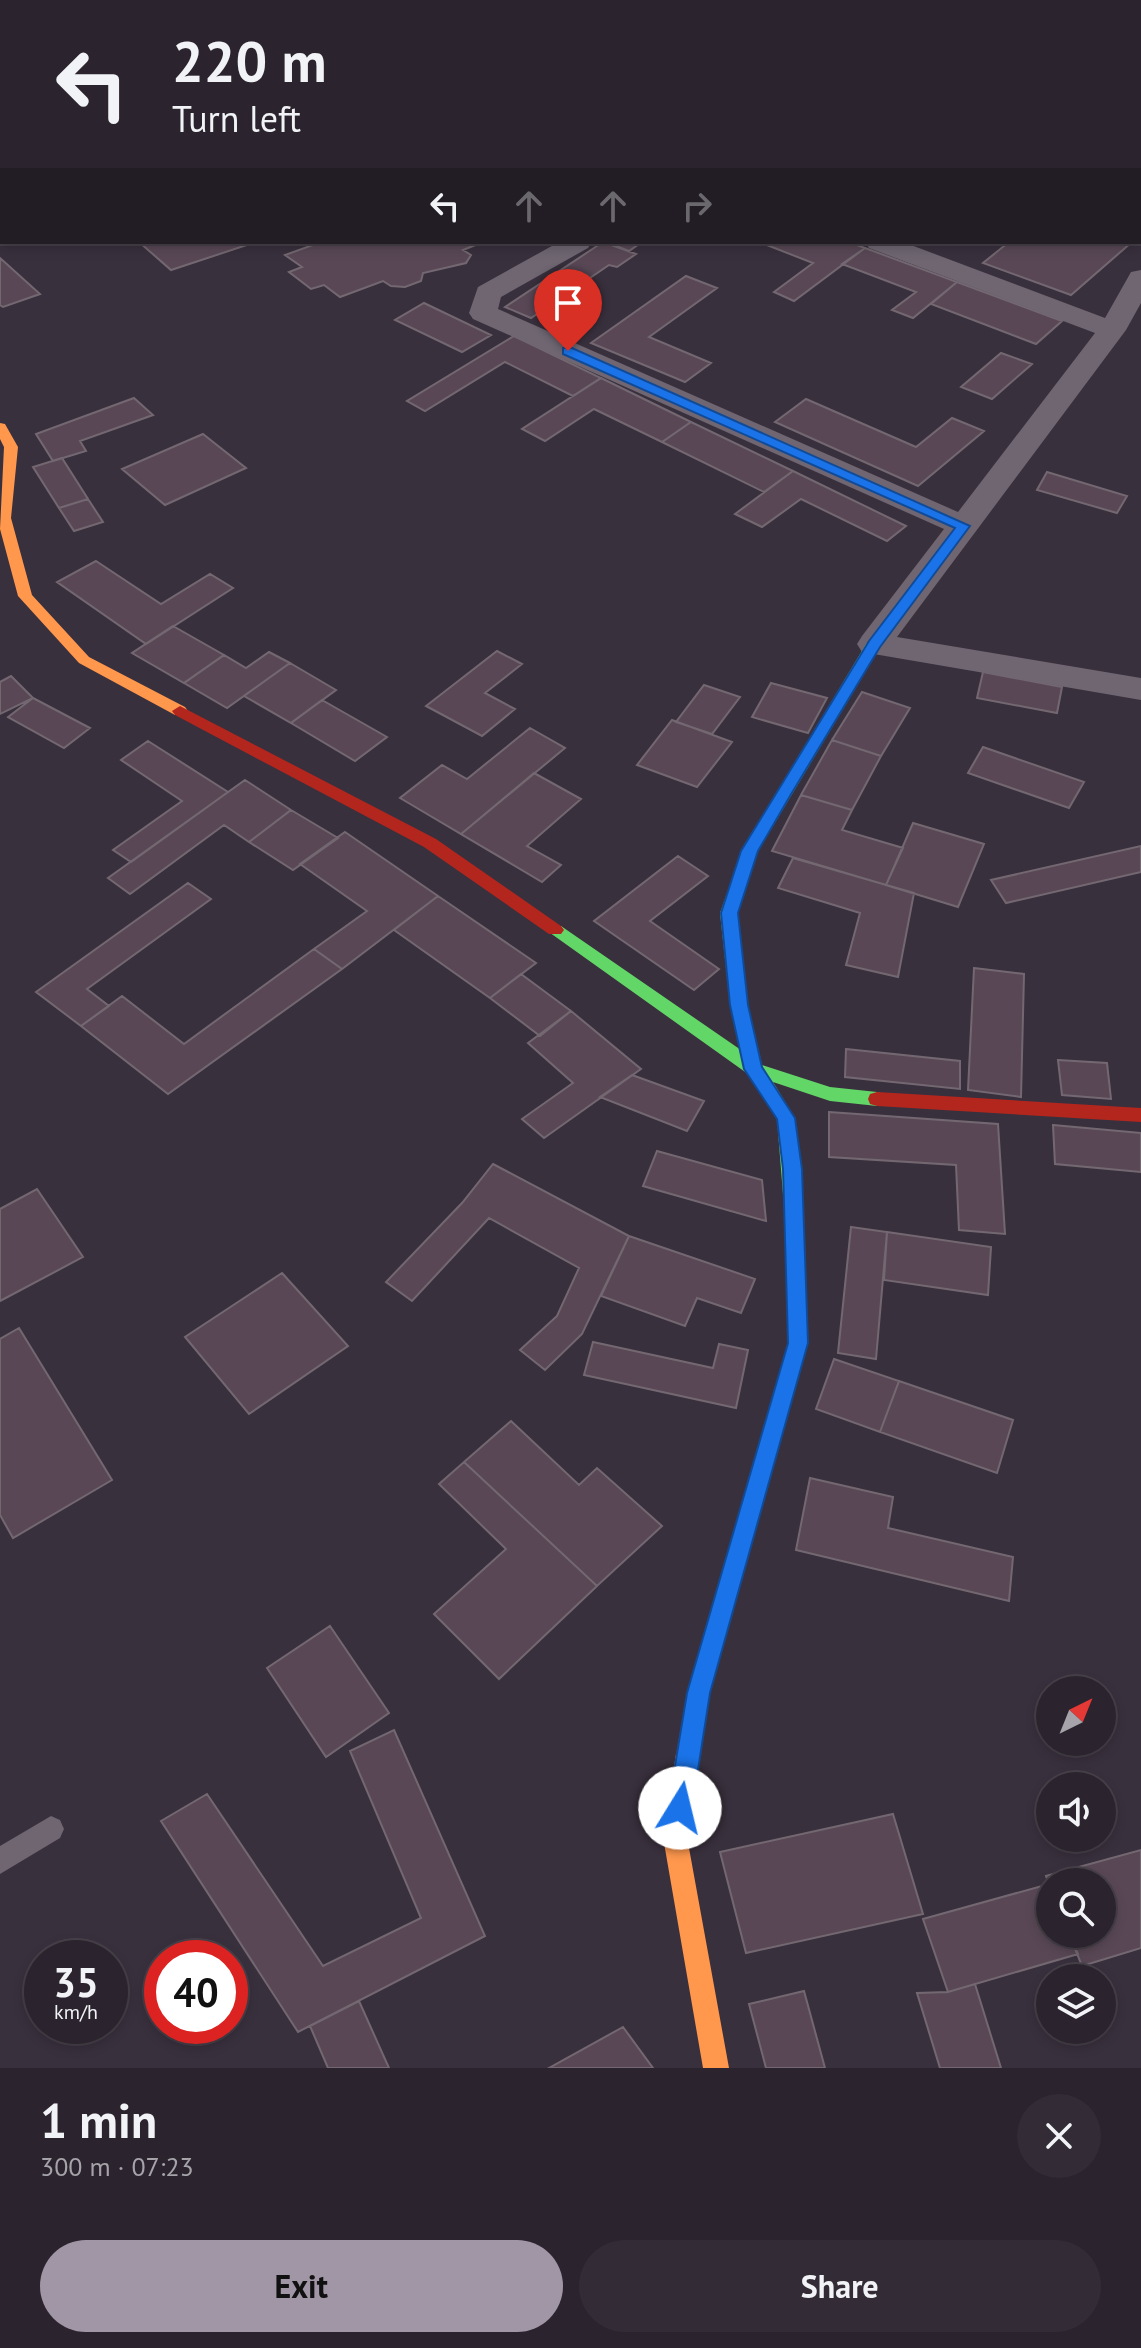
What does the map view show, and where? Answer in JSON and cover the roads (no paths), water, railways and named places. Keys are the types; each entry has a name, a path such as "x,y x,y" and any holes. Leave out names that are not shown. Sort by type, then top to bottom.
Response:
{"street":[{"path":"575,244 488,293 483,313 963,526"},
{"path":"883,244 1112,330"},
{"path":"716,2068 675,1837 698,1693 798,1343 793,1169 786,1118 754,1069 739,1005 729,913 750,851 874,644 1112,330 1141,278"},
{"path":"0,427 11,447 4,518 25,596 84,660 430,843 754,1069 830,1094 903,1102 1141,1115"},
{"path":"874,644 1141,689"}],"lane":[{"path":"0,1861 51,1829"}]}
